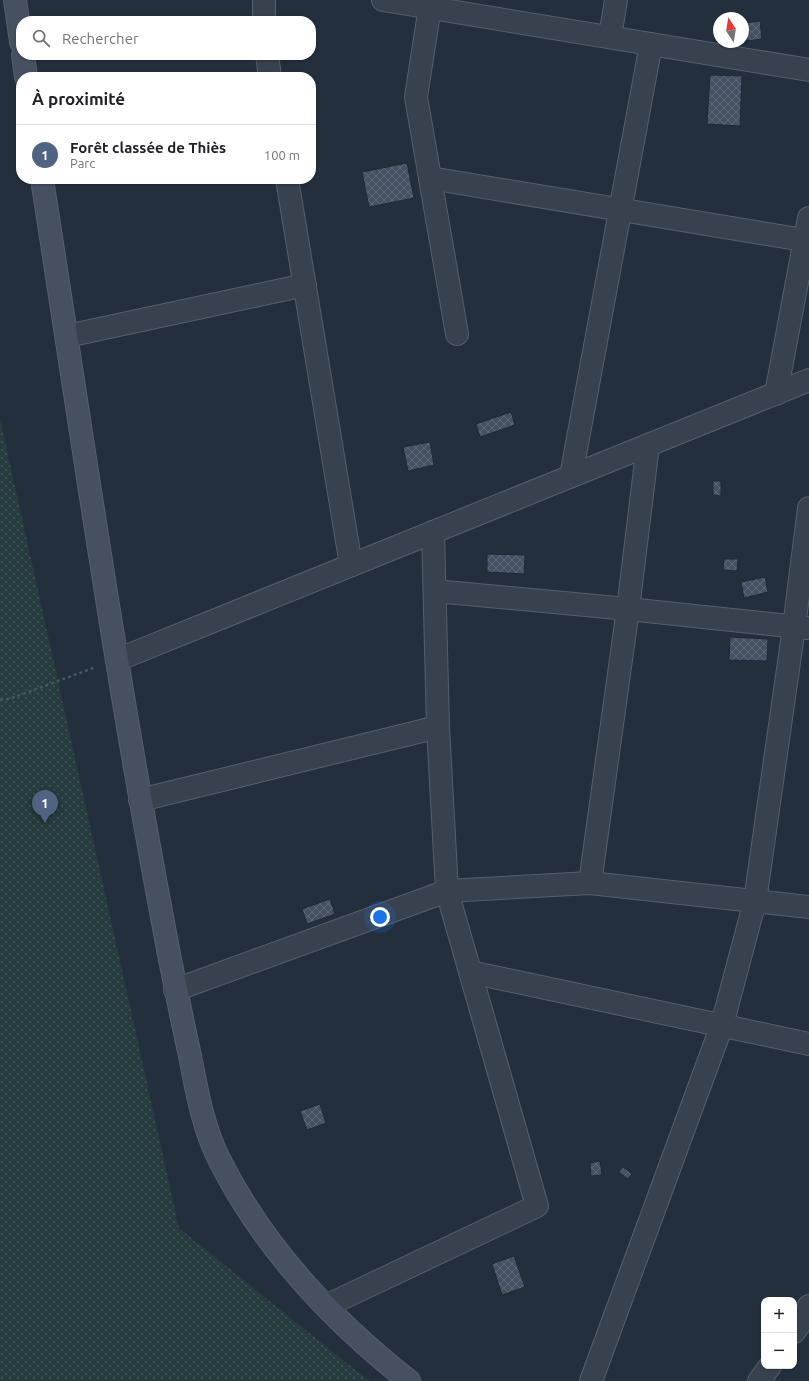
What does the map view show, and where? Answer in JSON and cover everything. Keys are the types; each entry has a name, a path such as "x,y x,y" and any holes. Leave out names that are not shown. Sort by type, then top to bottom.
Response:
{"main road":[{"path":"14,0 17,16"},
{"path":"24,60 25,72"},
{"path":"43,184 140,800 175,990 204,1123 219,1160 249,1211 277,1250 326,1306 381,1359 409,1381"}],"street":[{"path":"264,0 264,16"},
{"path":"383,0 430,4 610,37 809,70"},
{"path":"610,37 616,0"},
{"path":"430,4 416,97 456,334"},
{"path":"571,476 651,44"},
{"path":"268,60 269,72"},
{"path":"430,178 807,240"},
{"path":"288,184 351,565"},
{"path":"776,394 807,240 809,218"},
{"path":"67,336 305,286"},
{"path":"117,660 809,380"},
{"path":"590,883 628,609 648,445"},
{"path":"591,1381 722,1025 755,901 801,627 809,508"},
{"path":"326,1306 537,1206 447,891 438,727 433,532"},
{"path":"435,591 801,627"},
{"path":"140,800 438,727"},
{"path":"175,990 447,891 590,883 809,907"},
{"path":"470,972 809,1044"},
{"path":"797,1328 807,1314 809,1306"},
{"path":"759,1381 768,1369"}],"path":[{"path":"0,700 9,699 117,660"}],"green space":[{"path":"0,419 179,1228 369,1381 0,1381"}],"building":[{"path":"760,21 762,39 749,41 749,22"},
{"path":"710,75 742,76 740,126 707,124"},
{"path":"407,163 414,198 369,207 362,172"},
{"path":"511,412 515,425 480,437 476,424"},
{"path":"430,442 434,465 408,471 403,447"},
{"path":"713,481 721,481 721,496 713,495"},
{"path":"487,554 525,555 524,574 487,572"},
{"path":"724,559 738,559 737,571 723,570"},
{"path":"765,577 768,592 744,598 741,582"},
{"path":"730,637 768,639 767,661 729,660"},
{"path":"330,899 335,914 307,924 302,909"},
{"path":"320,1104 326,1123 307,1130 300,1111"},
{"path":"600,1161 602,1175 591,1176 590,1163"},
{"path":"623,1167 632,1174 628,1179 619,1172"},
{"path":"514,1256 525,1287 502,1295 492,1264"}],"place":[{"name":"Forêt classée de Thiès","path":"45,823"}]}
